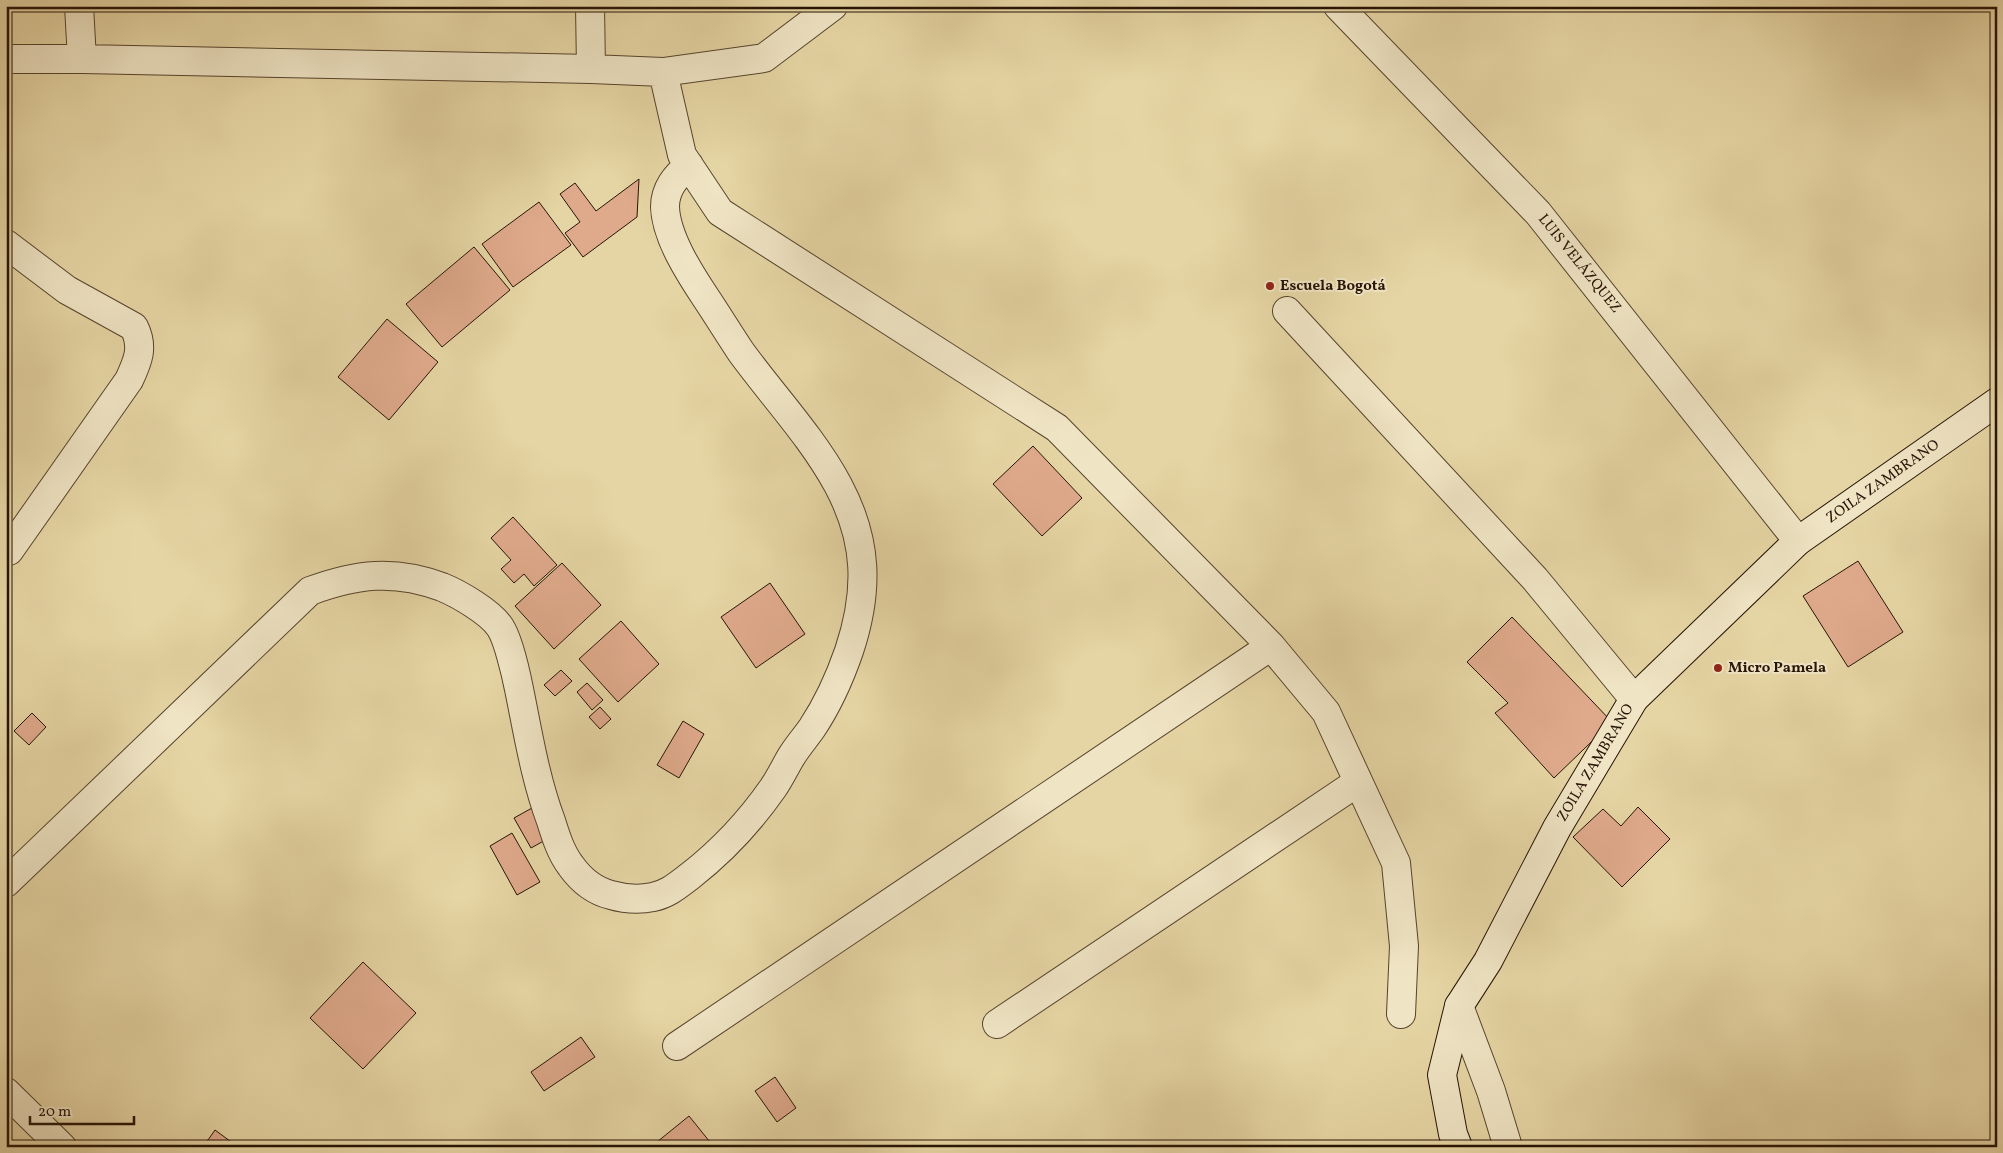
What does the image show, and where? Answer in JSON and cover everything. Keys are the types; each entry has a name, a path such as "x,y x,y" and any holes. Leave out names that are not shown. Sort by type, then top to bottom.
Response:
{"street":[{"path":"79,6 82,59"},
{"path":"590,6 591,69"},
{"path":"6,59 591,69 663,72 764,58 833,6"},
{"name":"LUIS VELÁZQUEZ","path":"1338,6 1538,213 1798,541"},
{"path":"663,72 682,155 720,212 1057,428 1271,646 1326,712 1396,862 1404,946 1401,1014"},
{"path":"6,883 310,591 338,581 367,575 407,577 426,581 454,592 479,608 500,628 514,668 539,788 560,849 578,876 590,886 621,898 638,899 654,897 670,891 706,864 731,839 775,785 830,697 844,666 860,612 864,584 863,558 858,533 836,481 801,429 741,351 683,263 667,220 665,208 666,195 671,184 689,166"},
{"path":"6,244 67,290 134,326 139,336 139,358 129,380 7,552"},
{"path":"1287,311 1535,579 1634,699"},
{"name":"ZOILA ZAMBRANO","path":"1458,1147 1453,1134 1442,1074 1459,1006 1488,961 1557,828 1634,699 1798,541 1997,402"},
{"path":"677,1046 1271,646"},
{"path":"996,1024 1358,782"},
{"path":"1459,1006 1491,1091 1508,1147"},
{"path":"6,1092 62,1147"}],"building":[{"path":"639,179 637,217 583,257 565,233 580,222 560,194 575,183 596,211"},
{"path":"539,202 571,245 513,287 482,244"},
{"path":"474,247 510,290 442,347 406,304"},
{"path":"387,319 438,362 389,420 338,377"},
{"path":"1033,446 1082,498 1042,536 993,484"},
{"path":"513,517 557,565 534,586 524,574 514,583 501,569 511,560 491,538"},
{"path":"1858,561 1903,632 1848,667 1803,596"},
{"path":"562,563 601,605 554,649 515,606"},
{"path":"770,583 805,634 756,668 721,617"},
{"path":"1512,617 1612,722 1554,778 1495,713 1508,703 1467,662"},
{"path":"621,621 659,664 618,702 579,659"},
{"path":"561,670 572,681 555,696 544,685"},
{"path":"587,683 603,700 592,710 577,692"},
{"path":"600,707 611,719 600,729 589,717"},
{"path":"32,713 46,727 29,745 14,731"},
{"path":"683,721 704,734 679,778 657,765"},
{"path":"1638,807 1670,839 1622,887 1573,837 1603,809 1621,826"},
{"path":"532,808 549,838 531,848 514,818"},
{"path":"512,833 540,882 517,895 490,846"},
{"path":"363,962 416,1013 363,1069 310,1018"},
{"path":"581,1037 595,1057 544,1091 531,1072"},
{"path":"775,1077 796,1108 777,1122 755,1091"},
{"path":"689,1116 714,1147 661,1147 657,1142"},
{"path":"215,1130 238,1147 203,1147"}],"place":[{"name":"Escuela Bogotá","path":"1270,286"},
{"name":"Micro Pamela","path":"1718,668"}]}
